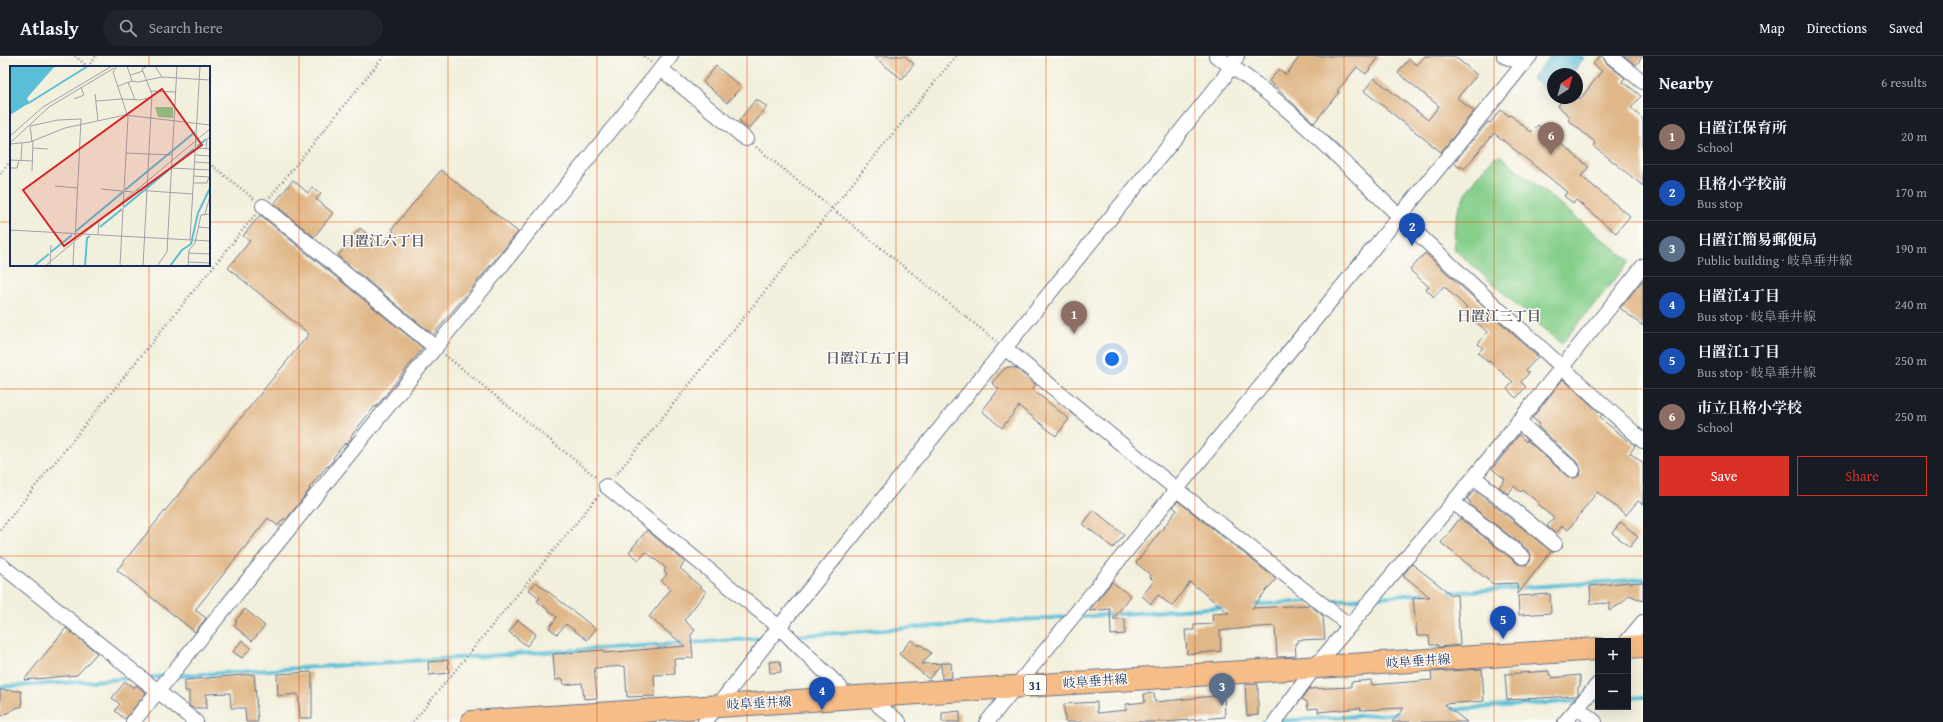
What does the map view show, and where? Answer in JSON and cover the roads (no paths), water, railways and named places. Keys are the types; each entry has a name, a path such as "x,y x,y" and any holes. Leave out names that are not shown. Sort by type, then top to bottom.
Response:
{"main road":[{"path":"1631,647 1643,646"},
{"name":"岐阜垂井線","path":"472,722 1595,649"}],"street":[{"path":"133,722 671,56"},
{"path":"1216,56 1234,61 1317,137 1399,216 1643,441"},
{"path":"987,722 1014,686 1527,60 1504,56"},
{"path":"1611,56 1643,82"},
{"path":"705,722 779,627 1006,349 1223,79 1234,61"},
{"path":"660,69 746,139"},
{"path":"263,206 436,348"},
{"path":"1275,722 1315,667 1474,477 1561,366 1643,266"},
{"path":"1006,349 1176,489 1350,626"},
{"path":"1518,421 1573,470"},
{"path":"1474,477 1555,544"},
{"path":"606,486 779,627 840,687 844,698"},
{"path":"1453,502 1523,557"},
{"path":"0,564 196,722"},
{"path":"1630,638 1643,622"},
{"path":"1565,722 1595,687"},
{"path":"872,696 879,706 899,722"},
{"path":"1577,707 1596,722"}],"water":[{"path":"1550,56 1581,56 1584,58 1576,68 1547,68 1547,90 1532,79"}],"waterway":[{"path":"1444,593 1643,579"},
{"path":"1378,597 1431,593"},
{"path":"1324,601 1369,598"},
{"path":"1250,605 1311,601"},
{"path":"1077,617 1226,607"},
{"path":"793,636 1068,617"},
{"path":"175,676 767,638"},
{"path":"147,678 166,676"},
{"path":"0,687 136,678"},
{"path":"1631,698 1643,697"},
{"path":"1588,700 1595,700"},
{"path":"1447,710 1578,701"},
{"path":"1281,721 1404,713"},
{"path":"1263,722 1272,721"}],"place":[{"name":"市立且格小学校","path":"1551,155"},
{"name":"且格小学校前","path":"1412,246"},
{"name":"日置江保育所","path":"1074,334"},
{"name":"日置江1丁目","path":"1503,639"},
{"name":"日置江簡易郵便局","path":"1222,706"},
{"name":"日置江4丁目","path":"822,710"}],"district":[{"name":"日置江六丁目","path":"383,241"},
{"name":"日置江三丁目","path":"1499,316"},
{"name":"日置江五丁目","path":"868,358"}]}
